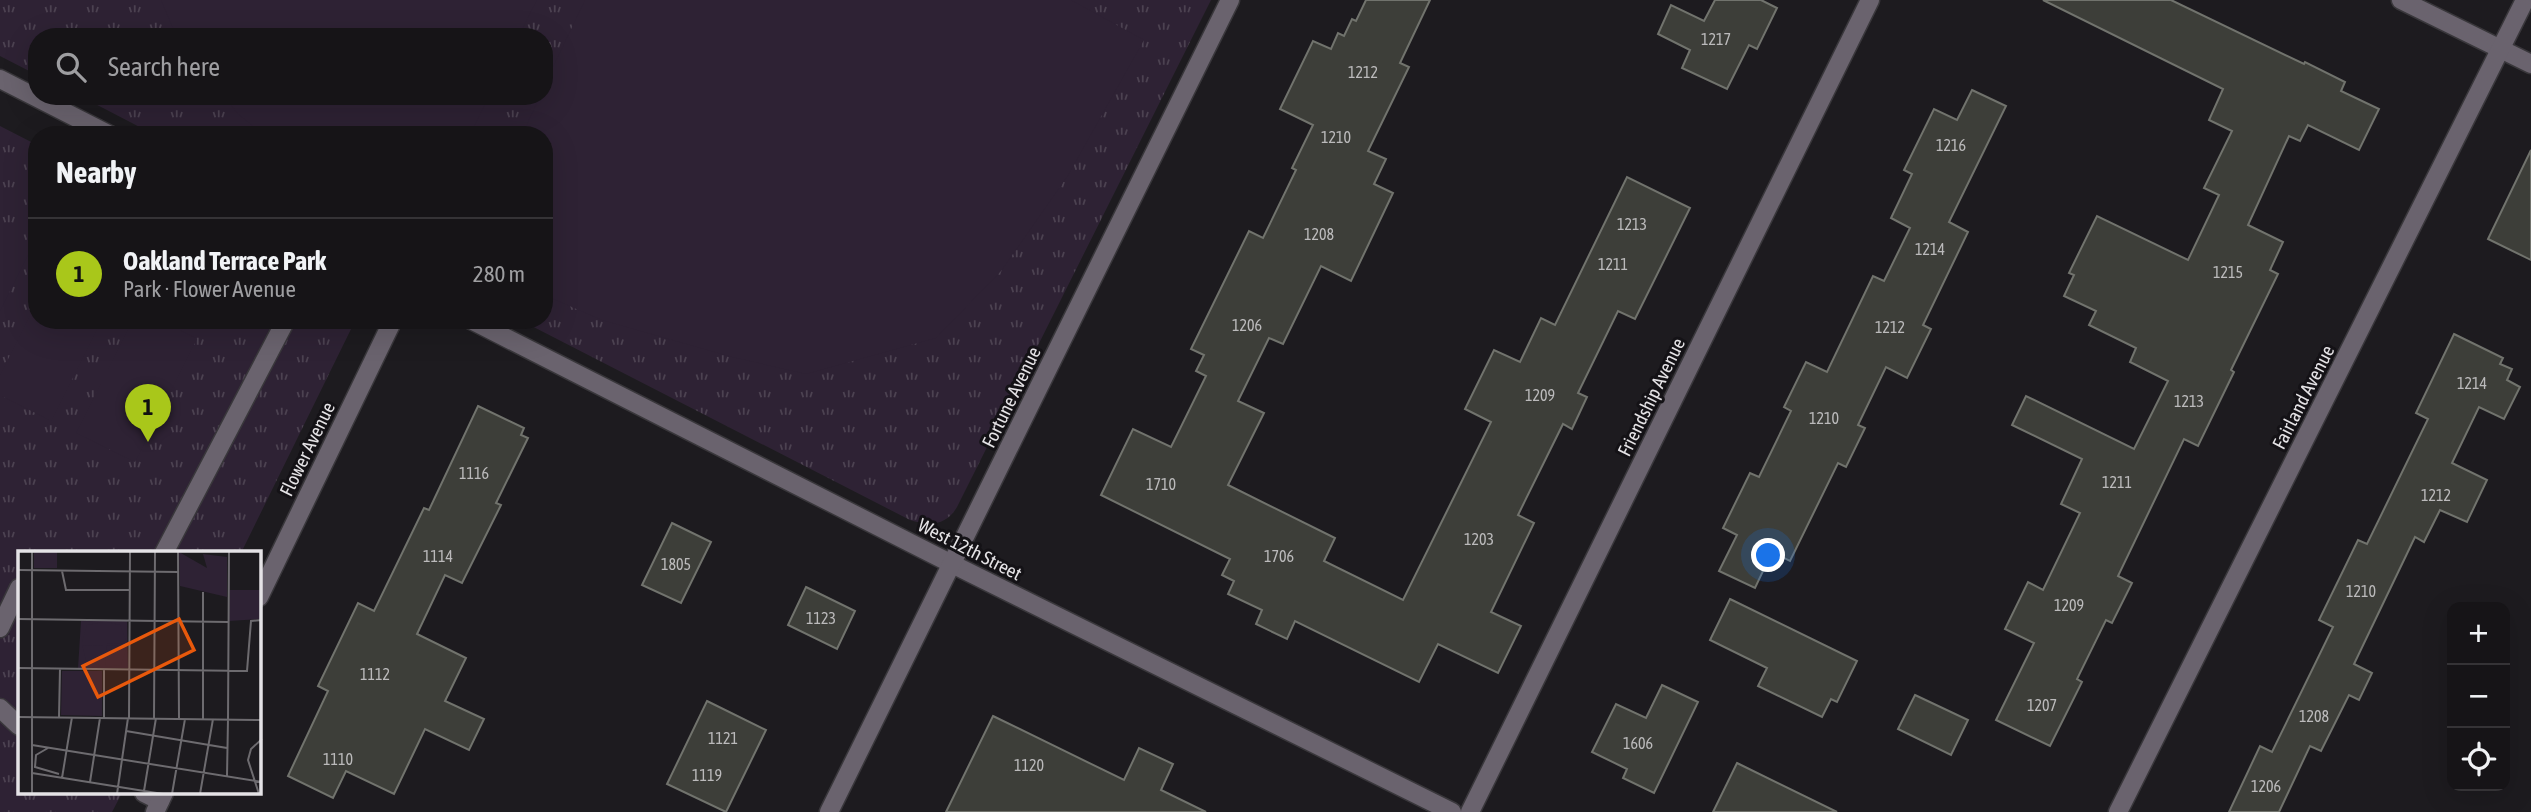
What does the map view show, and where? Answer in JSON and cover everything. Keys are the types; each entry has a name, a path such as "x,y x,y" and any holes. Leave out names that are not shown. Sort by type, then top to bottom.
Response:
{"street":[{"name":"Fortune Avenue","path":"829,812 1230,0"},
{"name":"Friendship Avenue","path":"1470,812 1870,0"},
{"path":"2401,0 2531,64"},
{"name":"Fairland Avenue","path":"2118,812 2525,0"},
{"path":"0,79 28,93"},
{"path":"51,105 92,126"},
{"path":"165,551 281,329"},
{"name":"Flower Avenue","path":"261,593 389,329"},
{"name":"West 12th Street","path":"489,329 952,564 1452,812"},
{"path":"0,628 18,590"},
{"path":"0,708 18,725"}],"green space":[{"path":"0,0 1211,0 957,507 948,518 930,524 910,520 538,329 553,329 553,126 138,126 97,105 553,105 553,28 28,28 28,70 0,56"},
{"path":"161,0 537,0 523,28 172,26"},
{"path":"585,0 1071,0 1144,40 1067,177 1001,271 936,338 806,374 732,357 602,320 553,299 553,126 526,126 536,105 553,105 553,67"},
{"path":"231,105 485,105 474,126 253,126"},
{"path":"0,126 28,140 28,329 351,329 242,551 18,551 18,794 121,794 112,812 0,812"},
{"path":"0,241 28,255 0,311"},
{"path":"28,320 28,329 97,329 51,421 0,395 0,375"},
{"path":"128,329 178,329 197,339 135,462 76,433"}],"building":[{"path":"1366,0 1430,0 1400,63 1409,67 1368,151 1386,159 1374,184 1393,193 1351,281 1321,266 1283,344 1269,338 1238,401 1264,413 1228,485 1335,538 1324,561 1403,600 1491,422 1465,409 1494,350 1520,362 1541,318 1555,325 1627,177 1690,208 1635,319 1618,311 1578,393 1587,397 1572,429 1563,424 1518,515 1534,523 1491,612 1521,626 1498,673 1438,644 1419,682 1295,621 1287,639 1256,624 1262,610 1228,594 1234,581 1222,575 1230,559 1101,495 1133,429 1171,447 1206,376 1196,371 1204,355 1191,349 1249,231 1263,238 1296,170 1292,168 1313,125 1280,109 1313,41 1331,49 1338,33 1344,36 1352,19 1356,21"},
{"path":"1715,0 1761,0 1777,8 1757,49 1749,45 1727,89 1682,68 1690,50 1658,34 1671,5 1704,21"},
{"path":"2043,0 2171,0 2345,82 2341,91 2379,109 2359,150 2308,125 2300,141 2289,136 2248,225 2283,242 2270,270 2278,274 2231,370 2234,372 2198,446 2184,439 2118,576 2132,583 2112,623 2106,620 2077,679 2082,682 2050,746 1996,720 2034,643 2005,629 2028,582 2043,590 2080,513 2061,504 2082,459 2012,425 2026,396 2134,449 2168,381 2130,362 2136,348 2089,325 2096,311 2064,296 2074,275 2069,273 2097,216 2188,260 2219,195 2204,188 2232,131 2209,120 2223,89"},
{"path":"1972,90 2006,106 1949,222 1968,232 1923,325 1931,329 1907,378 1886,367 1858,425 1865,428 1846,467 1838,463 1790,561 1772,552 1755,588 1719,571 1737,535 1723,528 1750,473 1759,477 1791,411 1784,407 1806,362 1827,372 1873,276 1884,281 1910,228 1891,218 1912,174 1904,170 1934,109 1957,120"},
{"path":"2531,150 2531,260 2488,239"},
{"path":"2454,334 2503,358 2500,364 2512,369 2507,380 2520,387 2504,419 2479,407 2452,463 2487,480 2467,522 2440,510 2424,542 2415,537 2354,664 2372,673 2359,700 2349,695 2321,751 2310,746 2279,812 2229,812 2260,746 2272,752 2333,627 2319,620 2358,540 2367,544 2428,419 2416,413"},
{"path":"478,406 524,428 521,435 528,438 496,503 501,505 462,583 445,575 417,634 466,658 445,701 484,719 469,750 425,729 394,794 346,771 333,798 288,776 328,691 318,686 358,603 374,611 424,508 429,510"},
{"path":"672,523 711,542 681,603 642,585"},
{"path":"806,587 855,611 837,649 788,625"},
{"path":"1730,599 1857,661 1837,702 1831,699 1822,717 1758,686 1767,668 1710,640"},
{"path":"1662,685 1698,702 1654,793 1623,778 1627,769 1592,752 1616,704 1646,718"},
{"path":"1915,695 1968,720 1951,755 1898,729"},
{"path":"707,701 766,730 726,812 667,784"},
{"path":"993,716 1124,780 1139,748 1173,764 1161,790 1206,812 946,812"},
{"path":"1737,763 1837,812 1713,812"}],"place":[{"name":"Oakland Terrace Park","path":"148,442"}]}
